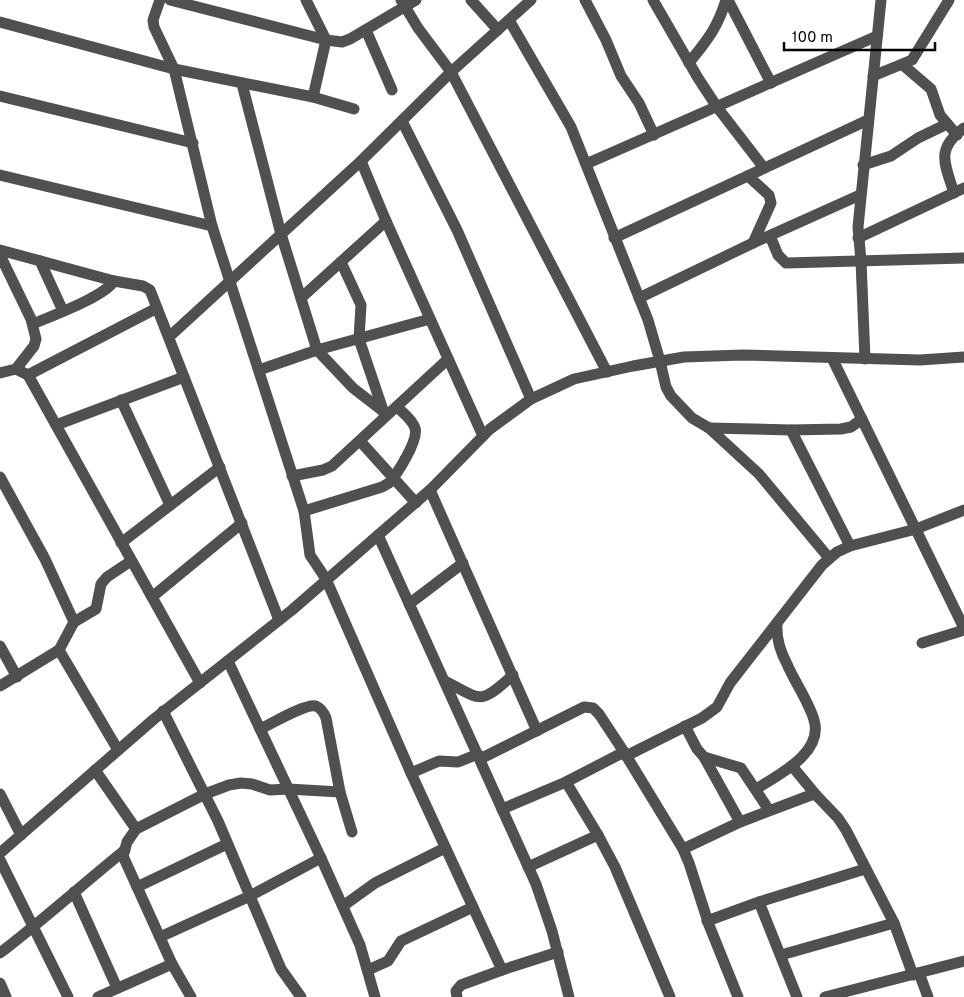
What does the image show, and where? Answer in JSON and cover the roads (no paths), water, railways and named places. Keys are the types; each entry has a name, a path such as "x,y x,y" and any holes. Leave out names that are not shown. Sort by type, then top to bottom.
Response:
{"street":[{"path":"160,0 153,20 154,27 174,69 212,226 304,511 310,555 326,579 411,773 502,970"},
{"path":"170,0 326,40 344,42 366,30 404,4 416,0"},
{"path":"306,0 326,40 313,97"},
{"path":"471,0 498,30"},
{"path":"169,337 360,161 451,72 531,0"},
{"path":"585,0 606,40 621,76 639,103 654,135"},
{"path":"653,0 717,107 764,168"},
{"path":"689,63 719,22 727,0"},
{"path":"727,0 771,83"},
{"path":"865,359 861,262 858,238 860,195 881,0"},
{"path":"873,76 912,60 949,0"},
{"path":"404,4 418,28 451,72 607,372"},
{"path":"509,20 562,110 586,164 639,298 660,361 666,387 671,396 692,418 709,428 759,474 829,558"},
{"path":"0,22 174,69 313,97 354,109"},
{"path":"366,30 392,90"},
{"path":"586,164 877,36"},
{"path":"858,238 959,191 944,161 944,154 946,148 960,132 946,124 940,115 931,89 902,65"},
{"path":"242,84 281,234 317,350 353,388 385,415"},
{"path":"0,96 192,142"},
{"path":"614,238 868,120"},
{"path":"402,121 458,230 531,399"},
{"path":"863,165 882,161 918,138 946,124"},
{"path":"360,161 483,436"},
{"path":"0,175 212,226"},
{"path":"748,176 769,195 771,203 753,243"},
{"path":"639,298 753,243 860,195"},
{"path":"301,298 386,221"},
{"path":"770,236 778,255 786,263 964,258"},
{"path":"0,250 114,281 148,288 169,337 279,620"},
{"path":"0,256 33,324 36,339 34,346 16,369 0,374"},
{"path":"40,261 64,311"},
{"path":"341,262 360,305 360,339 385,415"},
{"path":"33,324 64,311 106,289 114,281"},
{"path":"28,376 157,308"},
{"path":"259,370 317,350 430,319"},
{"path":"0,853 163,711 279,620 430,490 490,429 531,399 574,379 684,357 743,355 920,360 964,357"},
{"path":"832,358 964,628 961,631 922,643"},
{"path":"292,476 323,470 332,466 385,415 448,359"},
{"path":"16,369 28,376 200,683"},
{"path":"56,425 184,377"},
{"path":"121,400 170,505"},
{"path":"304,511 382,487 393,478 416,436 416,429 397,406"},
{"path":"709,428 791,430 846,428 862,419"},
{"path":"791,430 850,546"},
{"path":"360,441 416,502"},
{"path":"122,543 220,467"},
{"path":"0,477 45,559 74,622"},
{"path":"430,490 537,731"},
{"path":"502,809 566,782 685,726 717,708 730,683 829,558 837,552 850,546 916,529 964,510"},
{"path":"152,597 242,523"},
{"path":"378,535 536,884 558,952 569,997"},
{"path":"0,686 59,650 74,622 96,609 101,584 132,561"},
{"path":"409,604 463,563"},
{"path":"756,789 792,766 805,753 815,735 814,720 781,652 777,637 778,623"},
{"path":"0,646 16,677"},
{"path":"59,650 118,750"},
{"path":"228,661 360,945 374,997"},
{"path":"445,681 482,698 491,695 513,676"},
{"path":"260,729 306,707 316,706 320,708 326,718 340,792 352,832"},
{"path":"411,773 439,761 458,762 479,756 537,731 578,710 589,707 593,708 625,754 683,849 707,921 738,997"},
{"path":"163,711 228,844 281,969 295,996"},
{"path":"685,726 696,749 704,757 740,822"},
{"path":"704,757 741,768 770,810"},
{"path":"792,766 838,818 846,830 894,923 928,997"},
{"path":"95,770 136,829"},
{"path":"566,782 615,867 670,997"},
{"path":"191,997 172,964 123,856 127,842 136,829 204,794 229,785 241,783 252,784 270,790 288,789 340,792"},
{"path":"0,794 21,835"},
{"path":"683,849 740,822 811,795 816,795"},
{"path":"528,867 598,835"},
{"path":"138,887 228,844"},
{"path":"343,906 375,883 445,848"},
{"path":"0,953 34,927 125,850"},
{"path":"160,937 250,896 321,858"},
{"path":"0,860 68,997"},
{"path":"707,921 865,868"},
{"path":"74,892 117,988"},
{"path":"760,902 798,997"},
{"path":"368,970 388,961 401,941 473,907"},
{"path":"780,955 894,923"},
{"path":"457,997 456,990 461,984 558,952"},
{"path":"825,997 964,961"},
{"path":"98,997 172,964"},
{"path":"0,984 6,997"}]}
